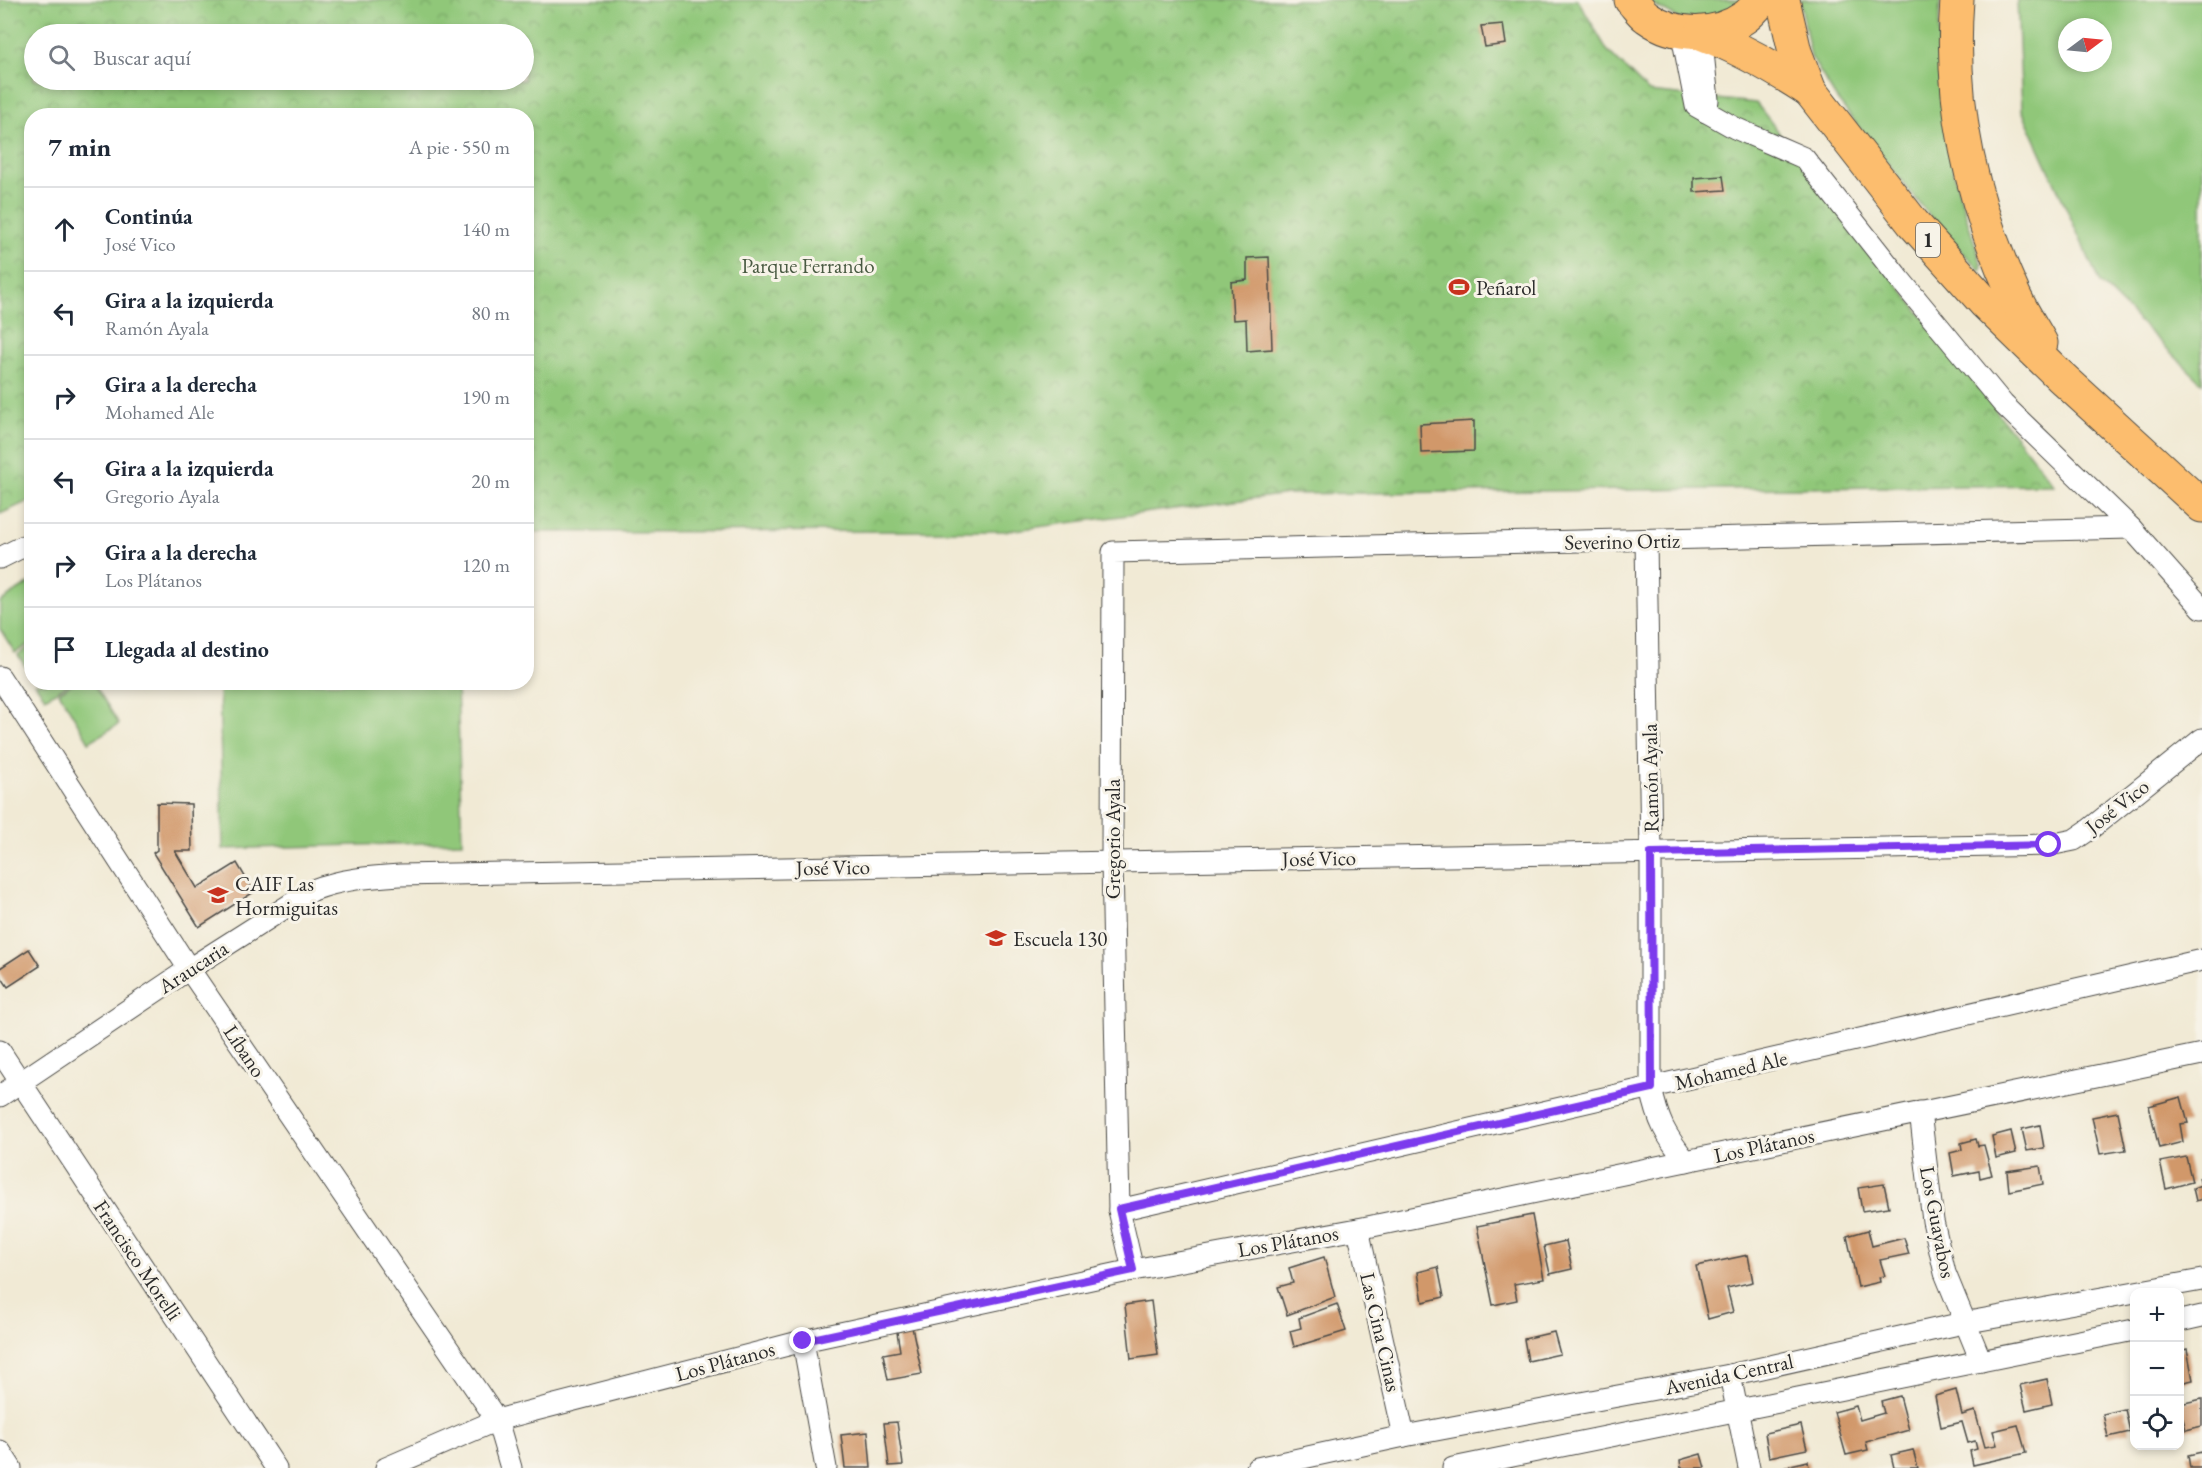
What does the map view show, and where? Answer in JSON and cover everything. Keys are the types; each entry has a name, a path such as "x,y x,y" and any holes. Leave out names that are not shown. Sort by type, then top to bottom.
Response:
{"main road":[{"name":"1","path":"1631,0 1647,17 1673,29 1691,32 1739,48 1776,68 1810,92 1913,223 1985,303 2060,376 2202,506"},
{"path":"1691,32 1725,28 1746,16 1762,0"},
{"name":"1","path":"1783,0 1795,52 1810,92"},
{"path":"1957,0 1955,63 1960,112 1976,196 2015,296 2060,376"}],"street":[{"path":"1691,32 1708,100 1706,112 1804,158 2003,404 2131,528 2202,608"},
{"name":"Severino Ortiz","path":"1113,552 2131,528"},
{"name":"Ramón Ayala","path":"1646,540 1652,1088 1656,1114 1668,1138 1686,1161"},
{"path":"0,558 24,546"},
{"name":"Gregorio Ayala","path":"1113,552 1112,861 1119,1209 1133,1270"},
{"name":"Líbano","path":"0,677 189,969 497,1420 511,1468"},
{"name":"José Vico","path":"400,875 1651,853 2057,843 2074,840 2090,829 2202,739"},
{"name":"Araucaria","path":"0,1096 189,969 314,890 358,877 400,875"},
{"name":"Mohamed Ale","path":"1119,1209 2202,960"},
{"name":"Francisco Morelli","path":"0,1051 276,1468"},
{"name":"Los Plátanos","path":"386,1468 497,1420 803,1341 1133,1270 1358,1229 2202,1054"},
{"name":"Los Guayabos","path":"1920,1112 1933,1221 1945,1273 1963,1323 1981,1361"},
{"name":"Las Cina Cinas","path":"1358,1229 1404,1436"},
{"name":"Avenida Central","path":"1257,1468 1404,1436 1730,1375 1963,1323 2202,1280"},
{"path":"2184,1320 2202,1316"},
{"name":"Avenida Central","path":"1453,1468 2130,1331"},
{"path":"803,1341 826,1468"},
{"path":"1730,1375 1749,1468"},
{"path":"0,1451 11,1468"}],"green space":[{"name":"Parque Ferrando","path":"0,0 1578,0 1607,50 1649,92 1756,103 2054,485 1288,494 1007,531 534,532 534,108 24,108 24,503 0,514"},
{"path":"1645,0 1749,0 1727,15 1681,20"},
{"path":"1800,0 1940,0 1941,100 1947,140 1965,213 1982,266 1981,271 1940,229 1836,98 1811,57"},
{"path":"2017,0 2202,0 2202,383 2100,283 2022,110"},
{"path":"24,587 24,647 15,653 0,629 0,602"},
{"path":"24,651 24,665 18,655"},
{"path":"40,690 58,690 45,698"},
{"path":"62,690 98,690 119,724 89,742 59,692"},
{"path":"219,690 457,690 462,842 223,849"}],"building":[{"path":"1503,24 1506,44 1485,47 1481,26"},
{"path":"1723,176 1725,190 1694,192 1694,178"},
{"path":"1269,257 1272,349 1247,351 1246,319 1233,320 1231,282 1247,280 1247,258"},
{"path":"1474,421 1474,451 1421,453 1420,424"},
{"path":"157,803 191,804 192,851 175,851 197,888 237,863 254,892 199,927 153,853 157,850"},
{"path":"29,949 40,966 8,987 0,975 0,968"},
{"path":"2181,1097 2188,1123 2180,1124 2183,1142 2159,1148 2149,1106"},
{"path":"2118,1112 2126,1150 2100,1154 2092,1117"},
{"path":"2040,1125 2044,1148 2027,1151 2022,1129"},
{"path":"2011,1131 2016,1153 1996,1158 1992,1136"},
{"path":"1976,1139 1978,1146 1984,1145 1992,1175 1980,1178 1979,1171 1954,1176 1950,1153 1962,1150 1961,1143"},
{"path":"2186,1157 2192,1182 2166,1189 2160,1162"},
{"path":"2040,1166 2043,1184 2009,1191 2007,1171"},
{"path":"2202,1177 2202,1199 2196,1201 2193,1188 2201,1185 2199,1178"},
{"path":"1884,1184 1889,1207 1862,1211 1858,1188"},
{"path":"1532,1215 1544,1279 1514,1284 1517,1300 1493,1305 1477,1226"},
{"path":"1868,1230 1872,1246 1904,1238 1909,1254 1880,1260 1885,1276 1879,1277 1880,1282 1858,1287 1847,1236"},
{"path":"1566,1241 1572,1269 1550,1274 1544,1246"},
{"path":"1748,1255 1753,1282 1727,1288 1733,1312 1708,1319 1696,1266"},
{"path":"1324,1257 1335,1297 1287,1315 1278,1287 1293,1283 1289,1268"},
{"path":"1438,1267 1444,1297 1423,1302 1418,1272"},
{"path":"1151,1301 1158,1355 1131,1359 1125,1305"},
{"path":"1337,1304 1346,1331 1294,1347 1290,1331 1301,1328 1299,1318"},
{"path":"912,1327 922,1374 888,1380 883,1354 900,1351 897,1332"},
{"path":"1554,1332 1560,1354 1528,1361 1524,1339"},
{"path":"2187,1349 2193,1380 2184,1382 2184,1350"},
{"path":"2047,1379 2052,1404 2026,1410 2020,1385"},
{"path":"1956,1390 1962,1415 1975,1411 1985,1447 1997,1445 1993,1431 2018,1425 2026,1453 1973,1465 1970,1451 1977,1449 1975,1441 1968,1443 1962,1422 1941,1427 1935,1396"},
{"path":"1900,1396 1909,1430 1866,1442 1868,1450 1846,1455 1834,1412 1856,1406 1860,1420 1884,1413 1881,1401"},
{"path":"2202,1399 2202,1426 2186,1430 2184,1403"},
{"path":"2125,1409 2130,1432 2108,1437 2103,1414"},
{"path":"897,1422 903,1465 889,1466 884,1423"},
{"path":"1801,1425 1807,1449 1769,1457 1765,1433"},
{"path":"868,1432 871,1468 845,1468 841,1435"},
{"path":"1913,1450 1918,1468 1894,1468 1891,1455"},
{"path":"2202,1452 2202,1468 2190,1468 2188,1455"},
{"path":"1701,1454 1705,1468 1681,1468 1680,1460"},
{"path":"1808,1461 1809,1468 1782,1468 1782,1467"}],"place":[{"name":"Peñarol","path":"1459,287"},
{"name":"CAIF Las Hormiguitas","path":"218,895"},
{"name":"Escuela 130","path":"996,938"}],"route":[{"path":"803,1341 1133,1270 1119,1209 1652,1088 1651,853 2049,845"}]}
